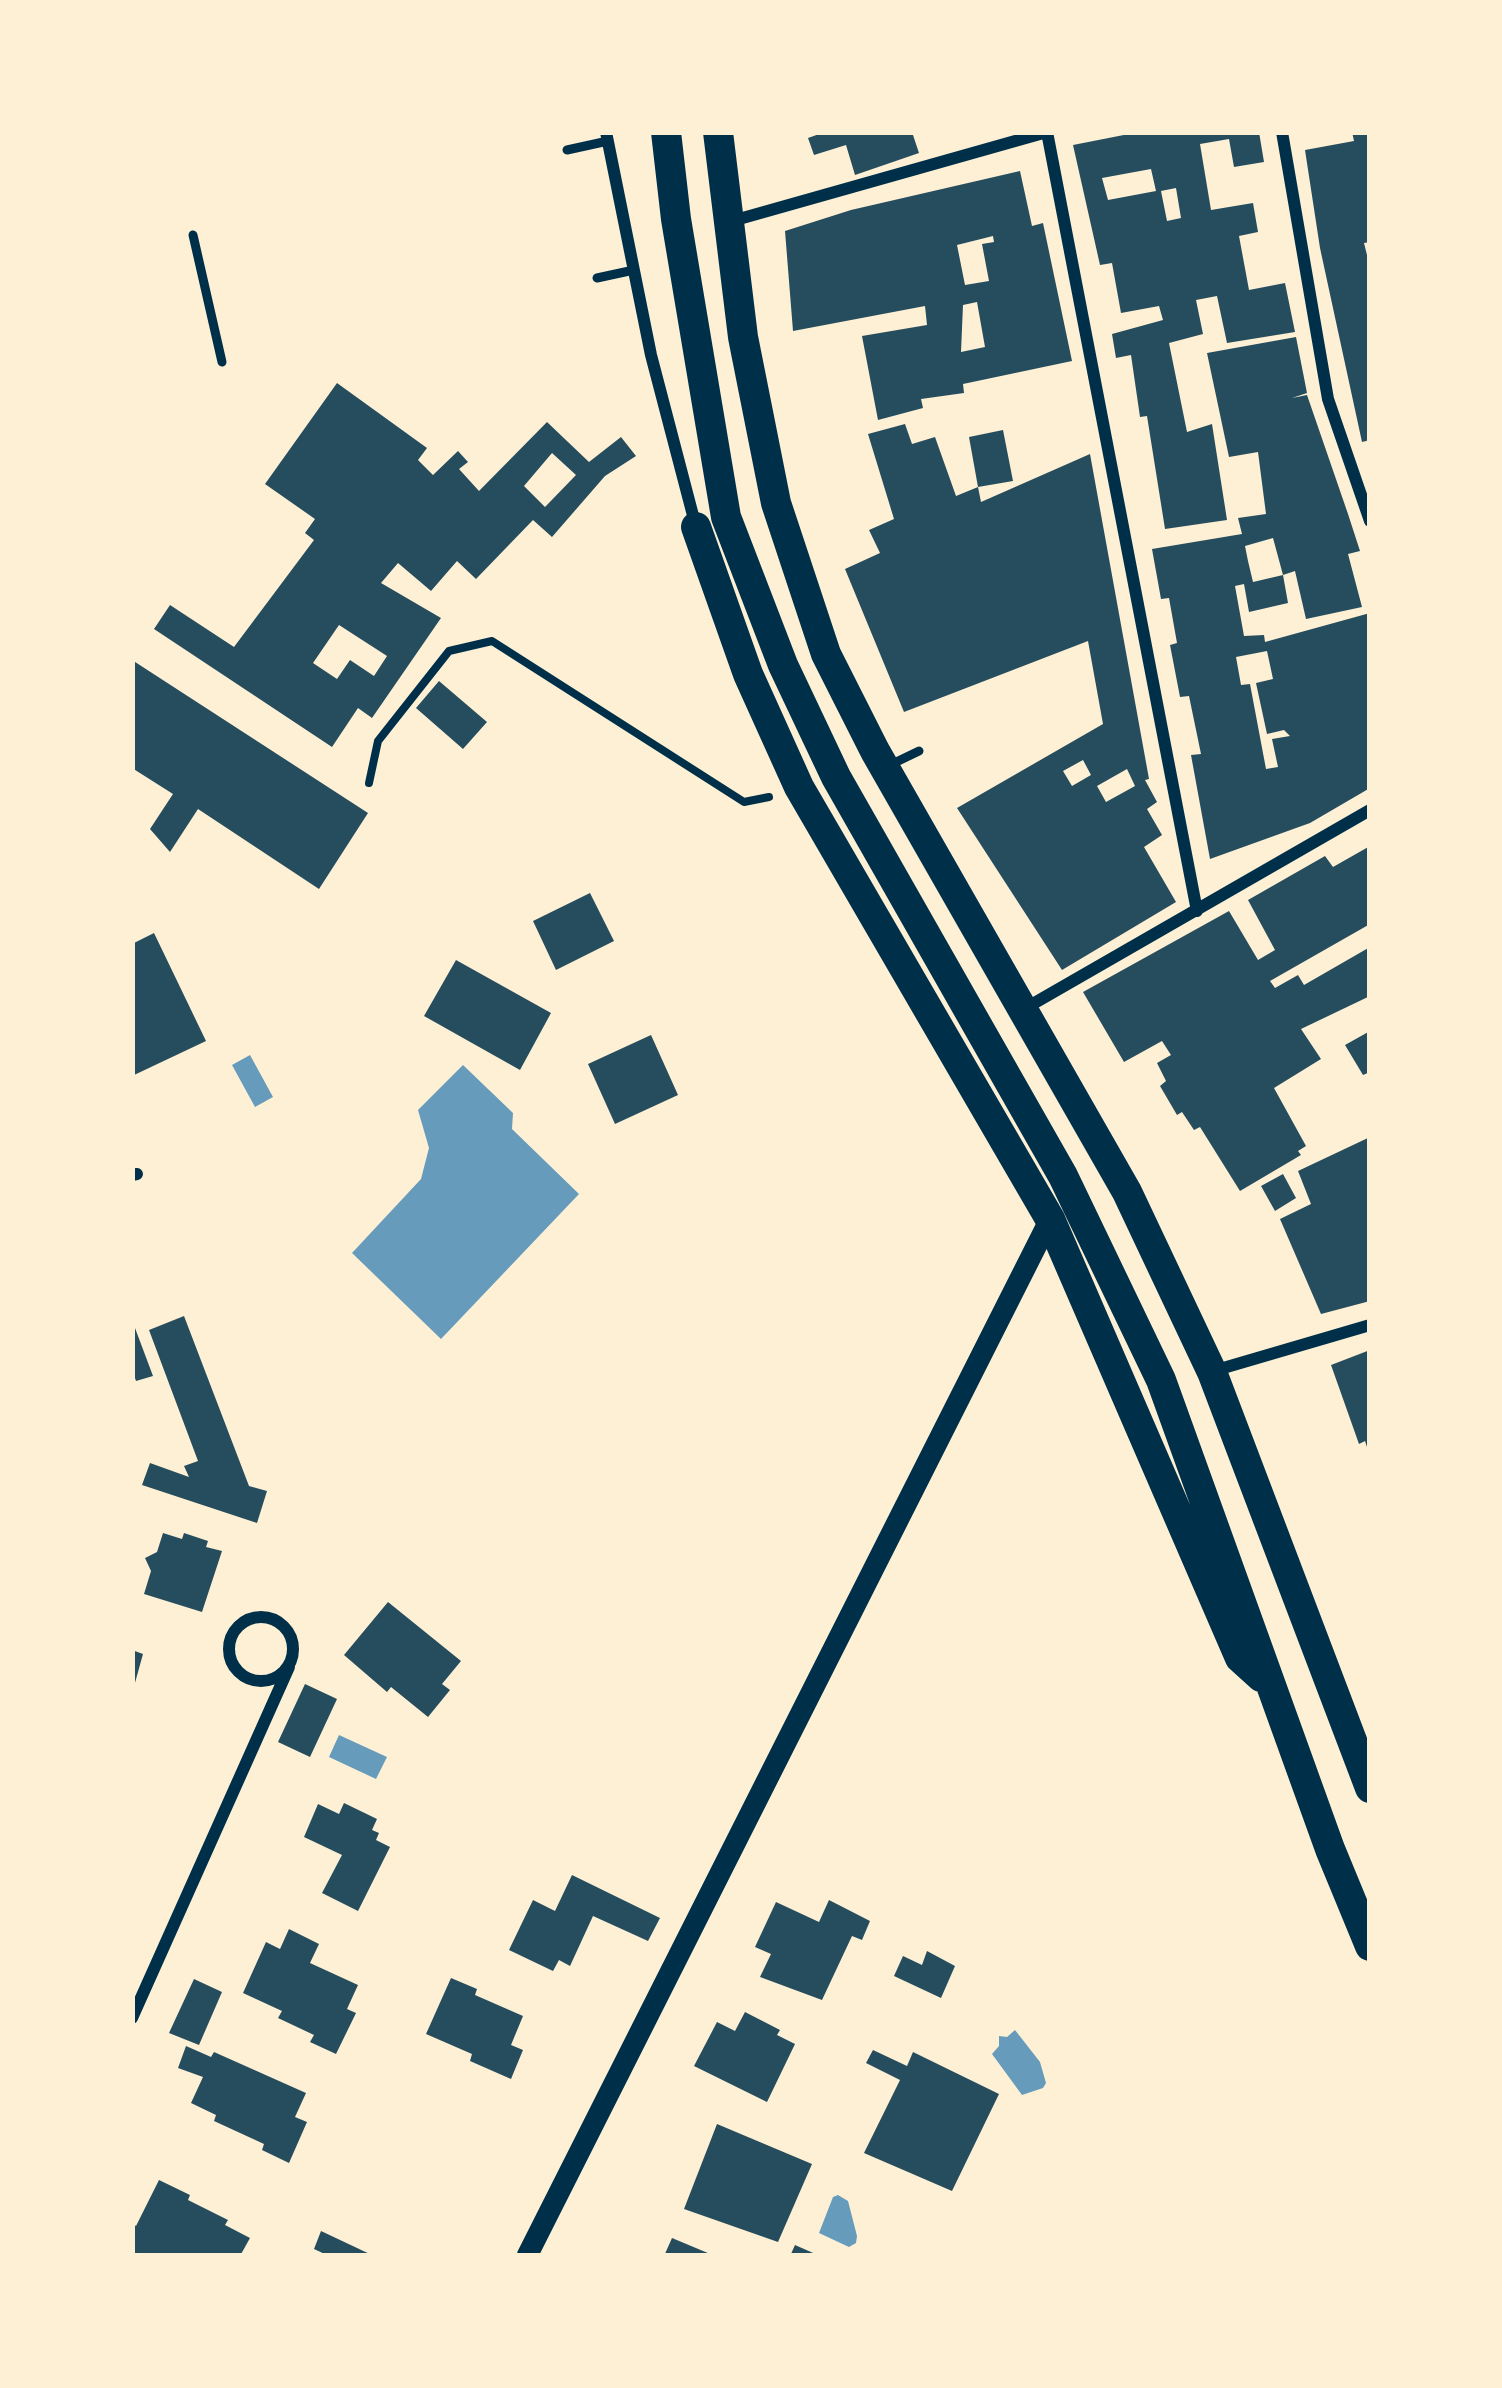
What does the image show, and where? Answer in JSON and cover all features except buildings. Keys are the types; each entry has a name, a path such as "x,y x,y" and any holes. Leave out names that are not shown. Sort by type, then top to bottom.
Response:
{"main road":[{"path":"666,132 726,517 783,665 836,777 1063,1176 1161,1380 1330,1849 1370,1946"},
{"path":"718,132 742,337 776,503 826,654 884,768 1127,1192 1212,1372 1370,1788"},
{"path":"696,526 748,674 799,787 1049,1219 1240,1658 1274,1690"},
{"path":"1049,1219 1063,1176 1072,1093"}],"street":[{"path":"729,222 1047,132 1198,911"},
{"path":"1282,132 1328,399 1370,521"},
{"path":"607,136 651,355 696,526"},
{"path":"1023,1010 1370,809"},
{"path":"527,2256 1049,1219"},
{"path":"1212,1372 1370,1325"},
{"path":"132,2018 289,1667 293,1641 274,1619 259,1616 234,1631 228,1645 230,1660 250,1681 265,1682 289,1667"}],"lane":[{"path":"567,150 607,136"},
{"path":"193,235 222,362"},
{"path":"597,278 634,269"},
{"path":"884,768 920,751"}],"path":[{"path":"369,783 378,741 449,651 492,641 744,802 756,801"}],"water":[{"path":"250,1055 273,1097 255,1107 232,1065"},
{"path":"463,1065 513,1113 512,1129 579,1194 441,1339 352,1253 421,1179 429,1148 418,1110"},
{"path":"339,1735 387,1757 376,1779 329,1757"},
{"path":"1015,2030 1040,2062 1046,2083 1022,2095 992,2054 999,2046 999,2036 1007,2037"},
{"path":"838,2195 848,2201 857,2236 849,2247 819,2233"}]}
